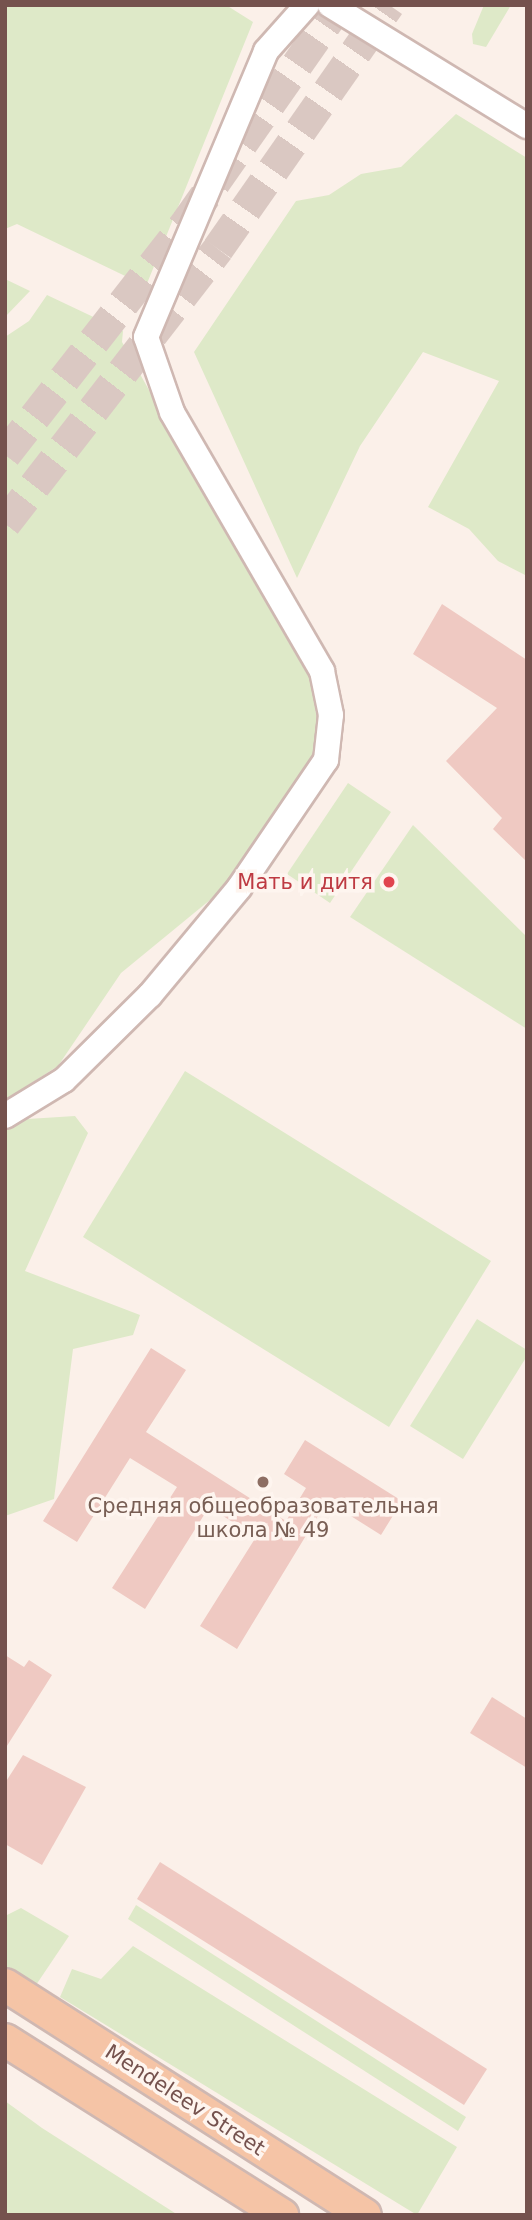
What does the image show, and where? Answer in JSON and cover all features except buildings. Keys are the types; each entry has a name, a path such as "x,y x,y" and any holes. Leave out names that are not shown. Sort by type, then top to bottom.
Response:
{"main road":[{"name":"Mendeleev Street","path":"5,1985 365,2215"},
{"name":"Mendeleev Street","path":"5,2040 282,2215"}],"street":[{"path":"5,1116 64,1080 150,995 239,888 326,760 331,715 322,671 172,412 146,337 266,51 307,5"},
{"path":"330,5 527,126"}],"green space":[{"path":"5,5 226,5 253,22 146,286 17,224 5,229"},
{"path":"484,5 511,5 486,47 473,44 472,34"},
{"path":"456,114 527,158 527,576 498,561 469,529 428,507 499,381 423,352 360,446 297,578 194,352 296,201 329,195 361,174 401,167"},
{"path":"5,279 30,291 5,317"},
{"path":"47,295 123,331 122,342 309,675 322,745 238,877 121,973 58,1066 5,1100 5,337 29,321"},
{"path":"348,783 391,812 330,903 287,874"},
{"path":"413,825 527,937 527,1029 350,917"},
{"path":"185,1071 491,1261 389,1427 83,1237"},
{"path":"75,1116 88,1133 25,1271 140,1315 133,1335 73,1349 54,1499 5,1516 5,1125 12,1120"},
{"path":"477,1319 527,1350 527,1356 463,1459 410,1426"},
{"path":"136,1905 466,2117 458,2131 128,1919"},
{"path":"21,1908 69,1936 36,1985 5,1966 5,1916"},
{"path":"133,1946 457,2147 417,2215 60,1997 72,1969 101,1979"},
{"path":"5,2101 42,2128 178,2215 5,2215"}],"tunnel":[{"path":"5,455 187,222 339,5"},
{"path":"5,524 218,249 389,5"}],"place":[{"name":"Мать и дитя","path":"389,882"},
{"name":"Средняя общеобразовательная школа № 49","path":"263,1482"}]}
